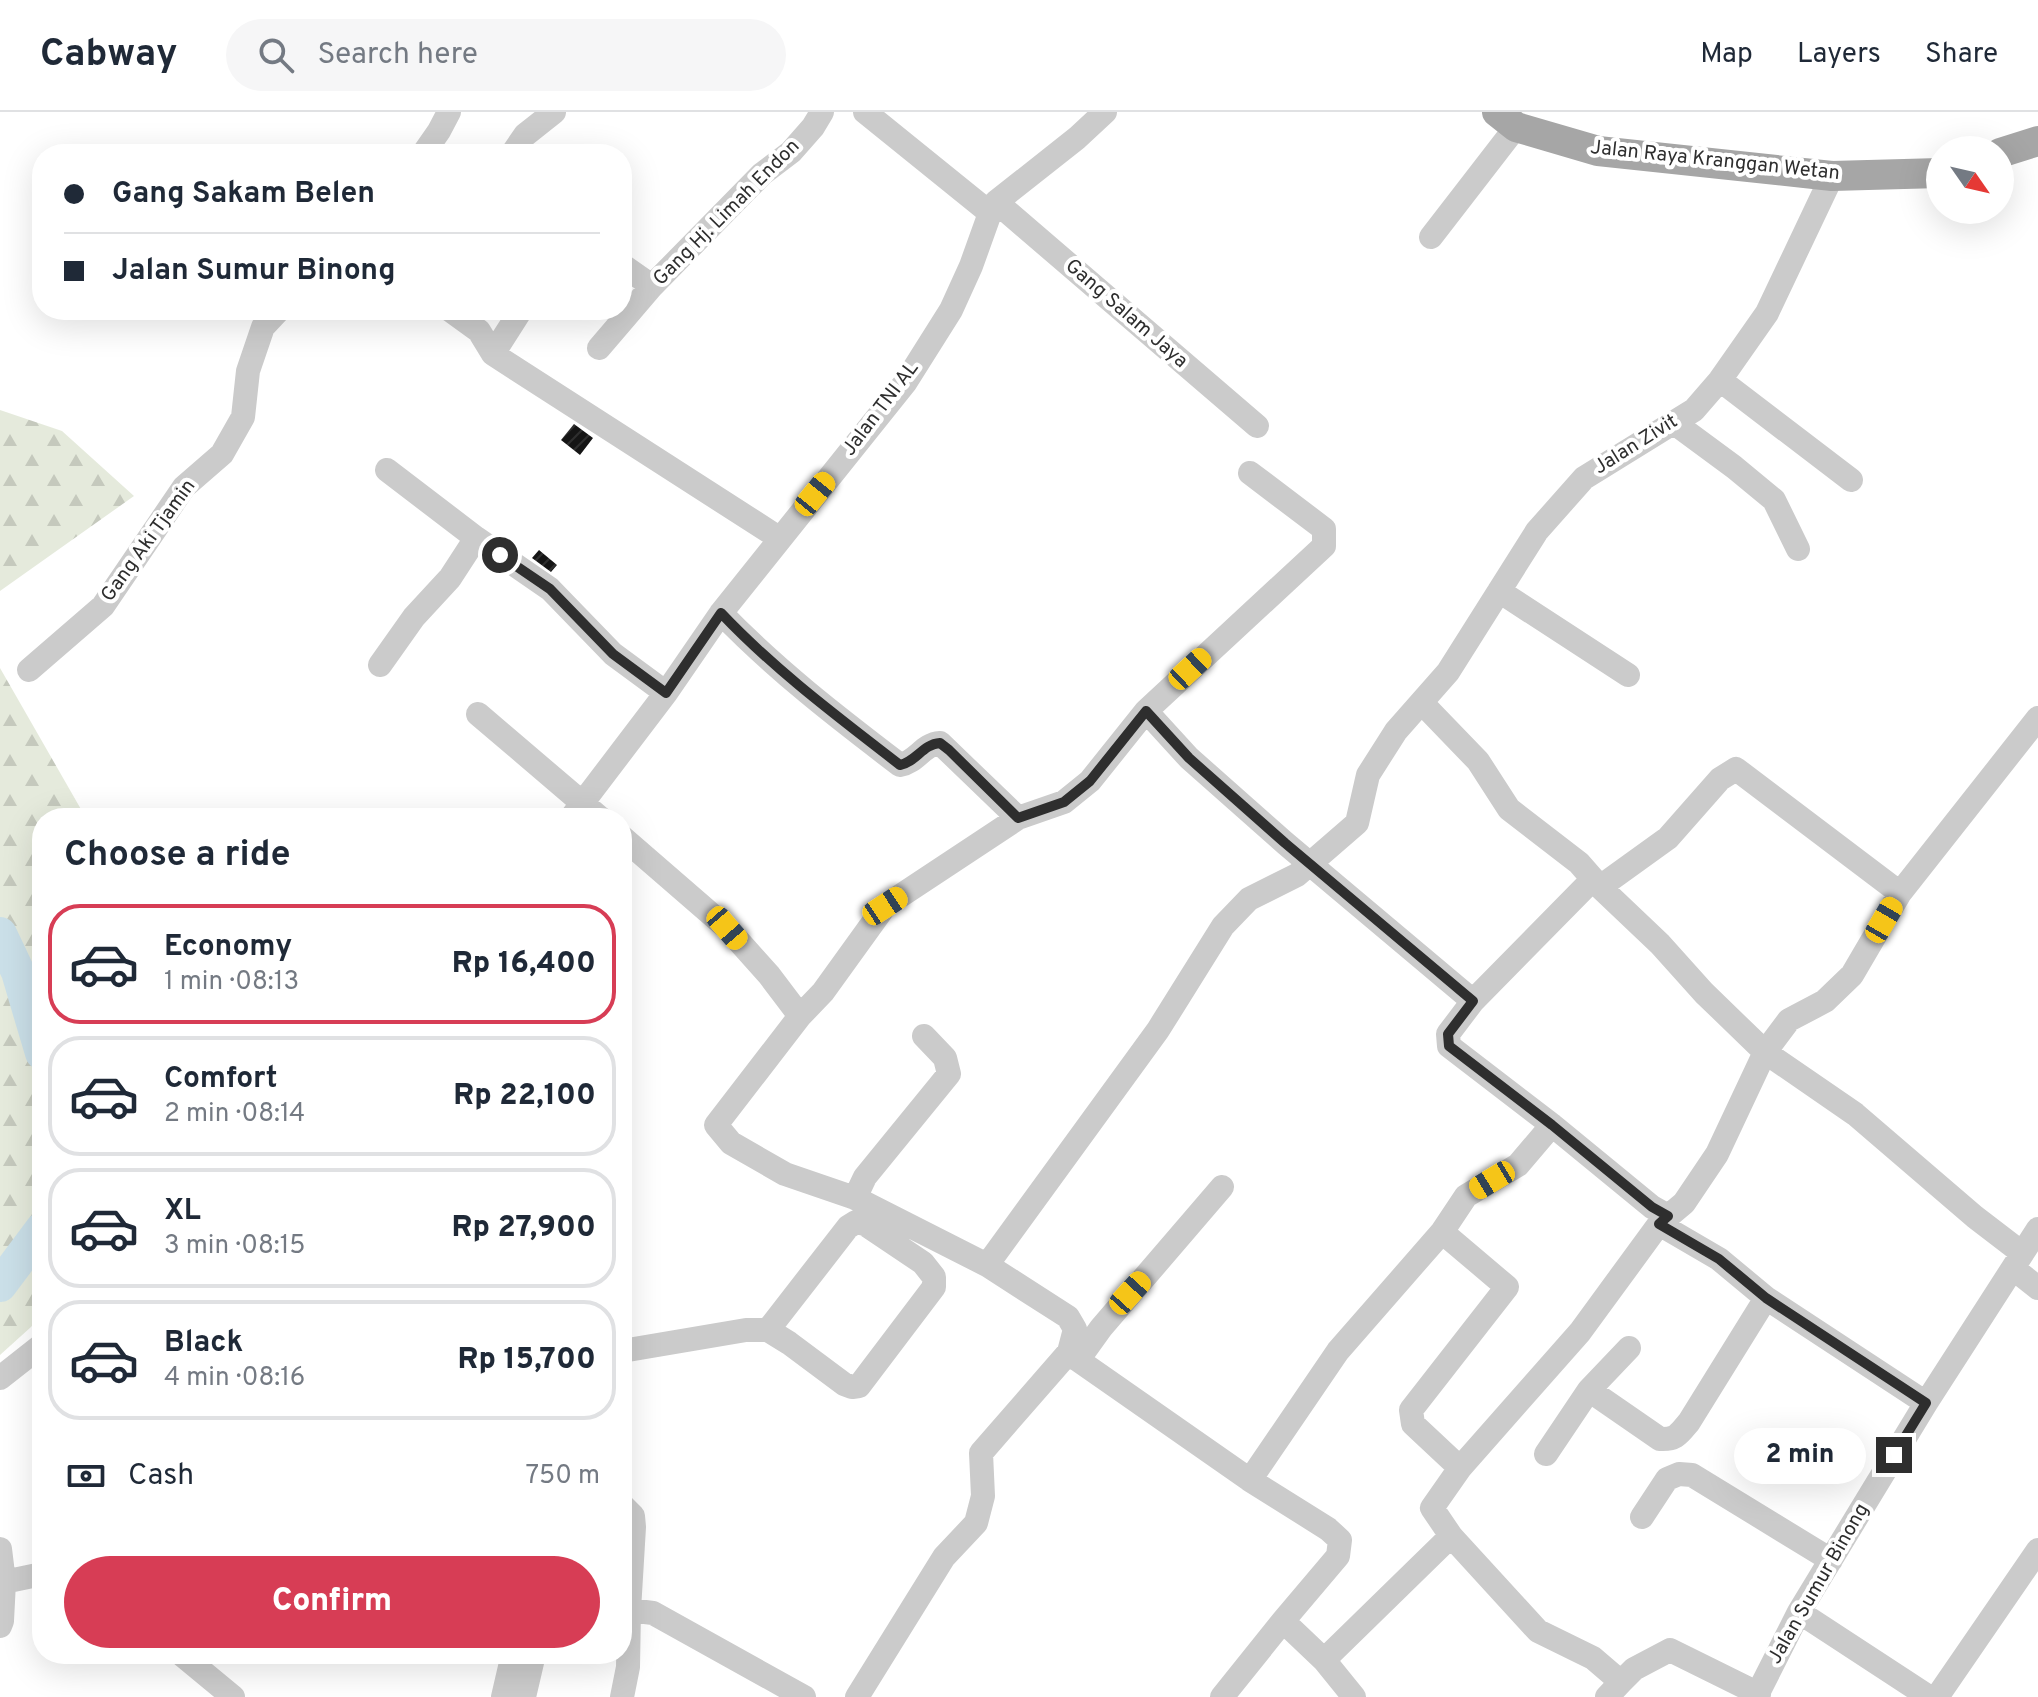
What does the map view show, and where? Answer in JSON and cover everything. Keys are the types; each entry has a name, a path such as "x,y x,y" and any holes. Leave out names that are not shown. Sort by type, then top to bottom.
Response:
{"main road":[{"name":"Jalan Raya Kranggan Wetan","path":"1506,119 1598,151 1832,176 1926,173"},
{"path":"2014,149 2038,141"}],"street":[{"path":"430,144 449,112"},
{"path":"519,144 525,135 554,112"},
{"name":"Gang Hj. Limah Endon","path":"632,309 762,174 791,152 822,112"},
{"name":"Gang Salam Jaya","path":"865,112 993,207 1257,426"},
{"path":"993,207 1105,112"},
{"path":"1431,237 1506,119"},
{"name":"Jalan Zivit","path":"987,1265 1158,1030 1223,926 1249,899 1297,875 1357,823 1368,775 1396,731 1448,672 1537,531 1584,478 1694,410 1720,380 1767,313 1832,176"},
{"name":"Jalan TNI AL","path":"587,808 721,613 905,383 951,310 993,207"},
{"path":"632,272 652,286"},
{"name":"Gang Aki Tjamin","path":"29,670 103,606 184,487 222,454 243,417 248,371 263,327 270,320"},
{"path":"464,320 479,331 493,354 779,538"},
{"path":"493,354 515,320"},
{"name":"Gang Hj. Limah Endon","path":"599,348 623,320"},
{"path":"1720,380 1851,480"},
{"path":"1673,422 1774,500 1798,549"},
{"path":"387,470 476,538 550,589 613,654 666,693"},
{"path":"1074,1356 1075,1329 1068,1317 987,1265 855,1198 785,1174 731,1143 716,1125 800,1016 823,992 885,906 1018,818 1064,802 1090,781 1146,711 1324,546 1324,529 1250,473"},
{"path":"380,665 414,617 450,578 476,538"},
{"path":"1499,591 1628,675"},
{"path":"721,613 799,686 900,765 910,762 928,745 940,743 1018,818"},
{"path":"1422,703 1478,761 1509,809 1579,863 1765,1052 1855,1114 1975,1217 2018,1261 2038,1288"},
{"path":"1146,711 1189,758 1414,954 1473,1001"},
{"path":"478,714 579,808"},
{"path":"1758,1696 1670,1650 1634,1669 1614,1690 1593,1658 1538,1631 1451,1536 1432,1508 1460,1468 1580,1332 1663,1220 1684,1203 1717,1154 1765,1052 1789,1020 1825,1001 1852,975 1900,893 2038,718"},
{"path":"1900,893 1736,769 1720,779 1668,838 1596,883 1473,1001 1448,1034 1449,1046 1552,1125 1652,1207 1663,1220 1719,1259 1766,1298 1926,1403"},
{"path":"632,846 727,928 800,1016"},
{"path":"855,1198 865,1177 949,1074 945,1058 924,1036"},
{"path":"1250,1480 1338,1351 1442,1232 1466,1196 1518,1165 1552,1125"},
{"path":"857,1697 944,1557 976,1523 983,1496 981,1453 1074,1356 1222,1187"},
{"path":"632,1349 746,1330 768,1330 844,1384 859,1386 934,1287 934,1277 923,1263 865,1224 856,1222 848,1227 768,1330"},
{"name":"Jalan Sumur Binong","path":"1758,1696 1799,1612 1926,1403 2038,1229"},
{"path":"1442,1232 1507,1287 1411,1410 1413,1424 1460,1468"},
{"path":"1589,1390 1660,1439 1671,1439 1689,1422 1766,1298"},
{"path":"1546,1454 1589,1390 1629,1348"},
{"path":"0,1378 32,1353"},
{"path":"1074,1356 1340,1540 1338,1556 1222,1697"},
{"path":"1642,1517 1667,1479 1679,1474 1692,1475 1831,1560"},
{"path":"632,1515 632,1540"},
{"path":"1324,1660 1451,1536"},
{"path":"0,1549 4,1582 0,1626"},
{"path":"1937,1697 2038,1550"},
{"path":"4,1582 32,1576"},
{"path":"632,1610 653,1613 804,1697"},
{"path":"1799,1612 1913,1693"},
{"path":"1283,1621 1324,1660 1354,1697"},
{"path":"193,1664 233,1697"},
{"path":"503,1697 511,1664"},
{"path":"524,1697 532,1664"},
{"path":"622,1697 628,1664"}],"green space":[{"path":"0,410 62,431 134,496 0,591"},
{"path":"0,668 80,808 32,808 32,1326 0,1355"}],"building":[{"path":"574,424 593,438 580,455 561,440"},
{"path":"539,550 557,565 551,572 532,558"}],"waterway":[{"path":"0,934 18,972 32,1019"},
{"path":"0,1285 32,1242"}],"route":[{"path":"500,555 550,589 613,654 666,693 721,613 799,686 900,765 910,762 928,745 940,743 1018,818 1064,802 1090,781 1146,711 1189,758 1414,954 1473,1001 1448,1034 1449,1046 1652,1207 1668,1216 1659,1224 1719,1259 1766,1298 1926,1403 1894,1455"}]}
